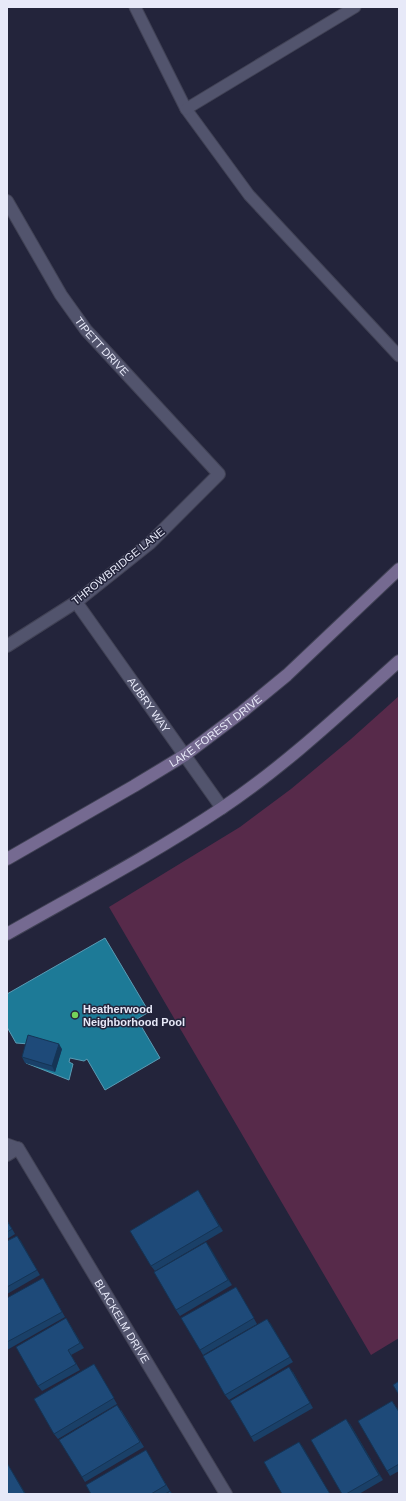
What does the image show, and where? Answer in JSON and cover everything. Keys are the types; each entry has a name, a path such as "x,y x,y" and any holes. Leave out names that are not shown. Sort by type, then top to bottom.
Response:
{"main road":[{"name":"LAKE FOREST DRIVE","path":"7,859 134,786 184,755 242,712 287,675 399,569"},
{"path":"7,934 153,850 222,808 285,760 399,661"}],"street":[{"name":"TIPETT DRIVE","path":"7,201 61,295 86,330 219,474"},
{"name":"THROWBRIDGE LANE","path":"7,646 76,602 150,543 219,474"},
{"name":"AUBRY WAY","path":"76,602 222,808"},
{"path":"7,1155 13,1146"},
{"name":"BLACKELM DRIVE","path":"13,1146 226,1494"}],"lane":[{"path":"135,7 186,110 249,195 399,356"},
{"path":"186,110 355,7"}],"shaded area":[{"path":"399,696 399,1338 371,1355 109,907 240,827 291,789 351,739"}],"water":[{"name":"Heatherwood Neighborhood Pool","path":"105,938 149,1012 137,1019 160,1058 105,1090 87,1059 84,1061 70,1058 69,1062 73,1064 69,1080 26,1063 29,1044 16,1043 7,1027 7,994"}],"building":[{"path":"28,1035 59,1044 52,1066 22,1057"},
{"path":"198,1190 219,1226 151,1266 130,1231"},
{"path":"7,1221 12,1229 7,1232"},
{"path":"17,1236 37,1270 7,1287 7,1241"},
{"path":"206,1242 228,1280 176,1310 154,1272"},
{"path":"43,1278 62,1312 7,1342 7,1298"},
{"path":"236,1287 254,1318 200,1350 181,1318"},
{"path":"66,1318 80,1343 68,1350 76,1364 38,1386 16,1347"},
{"path":"267,1319 290,1357 225,1395 203,1356"},
{"path":"94,1364 114,1398 54,1434 34,1399"},
{"path":"289,1367 310,1403 251,1437 230,1401"},
{"path":"399,1381 399,1395 393,1385"},
{"path":"392,1401 399,1412 399,1464 387,1471 358,1421"},
{"path":"117,1405 140,1442 82,1477 59,1440"},
{"path":"346,1419 379,1475 346,1494 342,1494 311,1440"},
{"path":"299,1442 330,1494 282,1494 264,1462"},
{"path":"146,1450 166,1485 151,1494 91,1494 86,1485"},
{"path":"7,1463 25,1494 7,1494"}],"place":[{"name":"Heatherwood Neighborhood Pool","path":"75,1015"}]}
